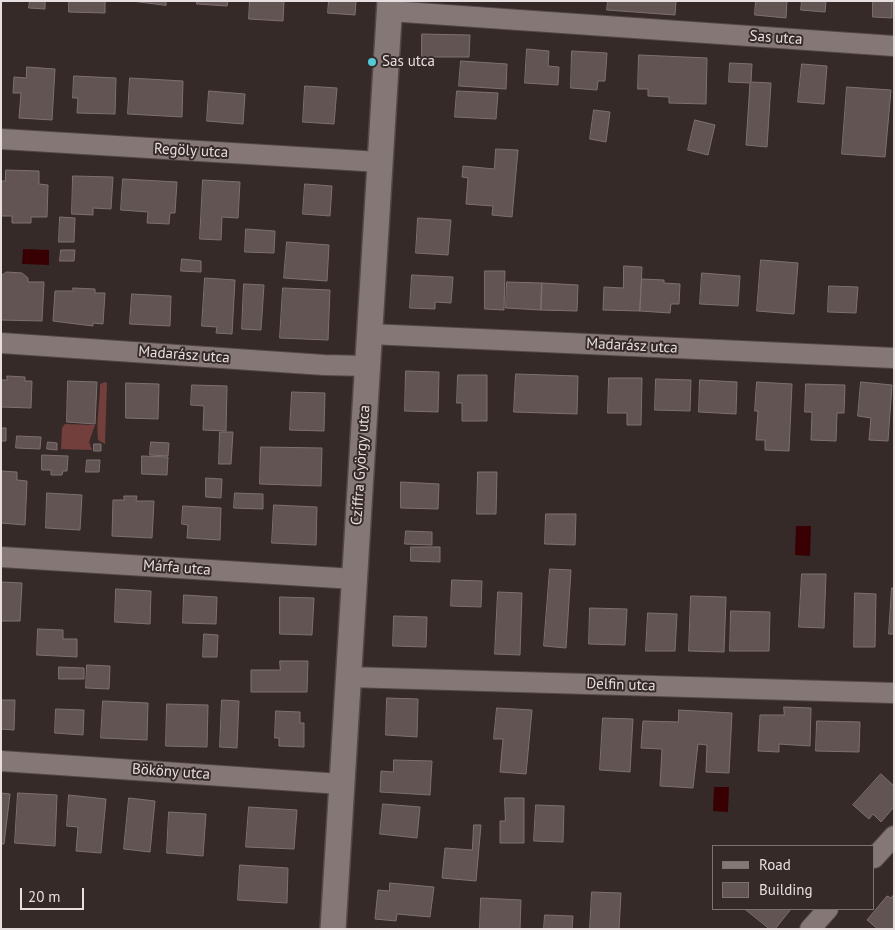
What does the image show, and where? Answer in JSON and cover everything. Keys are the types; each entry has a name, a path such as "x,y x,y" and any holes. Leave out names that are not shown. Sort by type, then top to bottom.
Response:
{"street":[{"name":"Sas utca","path":"390,6 894,46"},
{"name":"Cziffra György utca","path":"333,929 390,6"},
{"name":"Regöly utca","path":"1,139 380,162"},
{"name":"Madarász utca","path":"370,334 894,358"},
{"name":"Madarász utca","path":"1,342 324,365 368,366"},
{"name":"Márfa utca","path":"1,557 354,579"},
{"name":"Delfin utca","path":"348,677 894,693"},
{"name":"Bököny utca","path":"1,761 341,784"},
{"path":"875,857 894,836"},
{"path":"810,929 827,910"}],"shaded area":[{"path":"23,249 49,250 49,265 22,264"},
{"path":"107,383 105,444 98,440 97,426 100,384"},
{"path":"65,424 95,425 89,442 92,450 61,449 62,428"},
{"path":"796,526 811,526 810,556 795,555"},
{"path":"714,787 729,787 728,812 713,811"}],"building":[{"path":"30,1 45,1 45,9 29,8"},
{"path":"69,1 105,1 105,13 69,12"},
{"path":"132,1 166,1 166,5"},
{"path":"197,1 228,1 227,6 197,4"},
{"path":"250,1 284,1 283,21 249,19"},
{"path":"329,1 356,1 355,15 328,13"},
{"path":"608,1 676,1 675,15 607,10"},
{"path":"756,1 787,1 786,18 755,15"},
{"path":"802,1 826,1 825,12 801,10"},
{"path":"873,1 892,1 892,18 873,17"},
{"path":"422,34 470,35 469,57 422,57"},
{"path":"527,49 549,51 548,66 559,67 558,85 525,83"},
{"path":"572,51 607,53 605,81 598,81 597,90 571,88"},
{"path":"639,55 707,58 706,104 669,103 669,97 648,96 648,89 638,89"},
{"path":"461,61 507,64 506,89 459,86"},
{"path":"730,63 752,64 751,82 771,83 767,147 746,145 750,83 729,82"},
{"path":"802,64 827,66 824,104 798,102"},
{"path":"27,67 55,69 52,120 19,118 21,93 13,93 14,77 26,78"},
{"path":"74,76 116,78 115,114 77,113 78,98 73,98"},
{"path":"130,78 183,81 182,117 128,114"},
{"path":"305,86 337,88 334,124 303,122"},
{"path":"847,87 891,90 885,157 842,154"},
{"path":"209,91 245,94 243,124 207,121"},
{"path":"457,91 498,93 496,119 455,117"},
{"path":"594,110 610,112 606,142 590,139"},
{"path":"695,120 715,125 708,155 688,150"},
{"path":"496,149 518,150 512,217 492,215 493,206 466,204 468,178 462,177 463,166 494,169"},
{"path":"6,170 39,171 39,184 48,185 47,217 31,217 31,223 12,223 12,216 1,216 1,181 5,181"},
{"path":"73,176 113,177 111,209 93,208 93,215 72,214"},
{"path":"123,179 177,182 175,213 170,213 169,224 147,223 148,212 121,210"},
{"path":"203,180 240,182 238,218 222,217 221,240 200,239"},
{"path":"305,184 332,186 330,216 303,214"},
{"path":"60,217 75,218 74,242 59,242"},
{"path":"418,218 451,220 448,255 416,253"},
{"path":"246,229 275,231 274,253 245,252"},
{"path":"287,242 329,245 327,281 284,278"},
{"path":"61,250 75,250 74,261 60,261"},
{"path":"182,259 201,261 201,272 181,271"},
{"path":"761,260 798,263 794,314 757,311"},
{"path":"624,266 642,267 640,311 603,310 604,287 623,288"},
{"path":"485,271 505,271 504,310 485,309"},
{"path":"7,272 22,273 28,278 28,282 44,282 42,321 1,320 1,276"},
{"path":"702,273 740,276 738,306 700,304"},
{"path":"412,275 453,277 451,303 435,302 435,309 410,308"},
{"path":"205,278 235,280 232,334 216,333 217,327 202,326"},
{"path":"642,279 664,280 664,283 680,284 679,304 671,304 670,313 640,311"},
{"path":"507,282 542,283 541,310 506,308"},
{"path":"542,283 578,285 577,311 541,310"},
{"path":"244,284 264,285 261,330 242,329"},
{"path":"829,286 858,287 856,313 828,312"},
{"path":"73,288 95,289 95,293 105,293 103,324 93,323 93,326 53,321 55,291 73,291"},
{"path":"283,288 330,290 328,340 280,338"},
{"path":"132,294 171,296 170,326 130,324"},
{"path":"406,371 439,372 438,412 405,411"},
{"path":"516,374 578,376 577,414 514,412"},
{"path":"458,375 487,375 487,421 462,421 462,403 457,403"},
{"path":"7,376 25,377 25,381 32,381 31,408 1,407 1,380 7,380"},
{"path":"609,378 642,378 641,425 627,425 627,413 608,413"},
{"path":"656,379 691,380 690,411 655,410"},
{"path":"700,380 737,382 736,414 699,412"},
{"path":"68,381 97,382 95,424 67,422"},
{"path":"757,382 792,384 789,451 765,450 765,440 756,440"},
{"path":"861,382 892,385 888,441 869,440 871,418 858,416"},
{"path":"126,383 159,384 158,419 126,418"},
{"path":"806,384 845,385 844,413 837,413 836,441 811,440 812,412 805,412"},
{"path":"192,385 227,386 226,431 203,430 204,406 191,405"},
{"path":"292,392 325,393 324,431 290,430"},
{"path":"1,428 6,428 6,441 1,441"},
{"path":"220,432 233,432 231,464 219,464"},
{"path":"17,436 41,437 40,449 16,448"},
{"path":"48,442 57,443 57,450 47,449"},
{"path":"151,442 169,443 168,456 150,455"},
{"path":"94,444 101,444 101,451 94,451"},
{"path":"261,447 322,448 321,486 260,484"},
{"path":"42,455 68,456 67,471 63,471 62,475 51,475 51,470 42,470"},
{"path":"142,456 168,457 167,475 142,474"},
{"path":"87,460 100,460 99,472 86,472"},
{"path":"1,471 17,472 17,480 27,481 25,525 1,523"},
{"path":"478,472 497,472 496,514 477,514"},
{"path":"206,478 222,479 221,498 206,497"},
{"path":"401,482 439,484 438,509 401,508"},
{"path":"47,493 82,495 80,530 46,528"},
{"path":"235,493 263,494 263,509 234,508"},
{"path":"124,496 137,496 136,501 154,501 152,538 112,536 113,500 124,500"},
{"path":"274,505 317,507 316,545 272,543"},
{"path":"183,506 221,508 220,540 187,538 188,525 182,524"},
{"path":"546,514 576,514 575,545 545,544"},
{"path":"406,531 432,532 432,545 405,544"},
{"path":"411,547 440,547 440,562 411,561"},
{"path":"550,569 571,570 566,648 544,646"},
{"path":"802,574 826,574 824,628 799,627"},
{"path":"452,580 482,581 481,607 451,606"},
{"path":"1,582 22,583 20,621 1,621"},
{"path":"892,588 894,588 894,634 889,634"},
{"path":"116,589 151,591 150,624 115,622"},
{"path":"498,592 522,593 520,655 495,654"},
{"path":"855,593 876,594 875,647 854,647"},
{"path":"184,595 217,597 216,624 183,623"},
{"path":"691,596 726,597 724,652 689,651"},
{"path":"280,597 314,598 312,635 280,634"},
{"path":"590,608 627,609 625,645 589,644"},
{"path":"731,611 770,612 769,651 730,651"},
{"path":"648,613 677,614 675,651 646,651"},
{"path":"394,616 427,617 426,647 393,646"},
{"path":"38,629 63,630 63,639 77,639 77,657 37,655"},
{"path":"204,634 218,635 217,657 203,657"},
{"path":"280,661 308,661 307,692 251,692 251,670 280,670"},
{"path":"87,665 110,666 109,689 86,688"},
{"path":"59,667 84,668 84,679 59,679"},
{"path":"387,698 418,699 417,737 386,735"},
{"path":"1,700 15,700 14,730 1,729"},
{"path":"222,700 239,701 237,748 220,747"},
{"path":"103,701 148,703 147,740 101,738"},
{"path":"167,704 208,705 207,747 166,746"},
{"path":"784,707 811,708 810,746 779,744 779,752 758,751 760,715 784,715"},
{"path":"497,708 532,710 526,774 500,772 503,739 494,739"},
{"path":"56,709 84,710 83,735 55,733"},
{"path":"679,710 732,713 729,773 706,772 707,745 698,744 693,788 660,786 662,749 641,748 643,721 678,722"},
{"path":"276,711 300,712 300,723 304,723 304,747 279,746 279,738 275,738"},
{"path":"603,718 633,719 630,772 600,770"},
{"path":"817,721 860,722 859,752 816,751"},
{"path":"394,760 432,761 430,795 380,792 381,771 393,772"},
{"path":"881,774 894,786 894,807 881,822 873,814 869,819 853,805"},
{"path":"1,793 10,794 4,844 1,844"},
{"path":"18,793 57,795 55,846 15,843"},
{"path":"69,795 106,799 101,853 76,851 78,827 67,826"},
{"path":"129,798 155,801 150,852 124,849"},
{"path":"505,798 524,798 524,843 500,843 500,821 505,821"},
{"path":"383,804 420,807 417,838 380,834"},
{"path":"536,805 564,806 563,842 534,841"},
{"path":"249,807 297,810 294,849 246,847"},
{"path":"169,812 206,814 203,856 167,853"},
{"path":"474,825 481,825 476,881 442,878 445,848 472,850"},
{"path":"240,865 288,868 287,903 238,900"},
{"path":"390,883 434,887 430,917 397,914 396,921 375,919 378,890 389,891"},
{"path":"592,892 621,893 619,929 590,929"},
{"path":"894,894 894,929 878,929 867,920 887,896 891,898"},
{"path":"481,898 521,900 520,929 480,929"},
{"path":"746,910 790,910 775,929 770,929"},
{"path":"545,915 573,916 572,929 544,929"}],"place":[{"name":"Sas utca","path":"372,62"}]}
